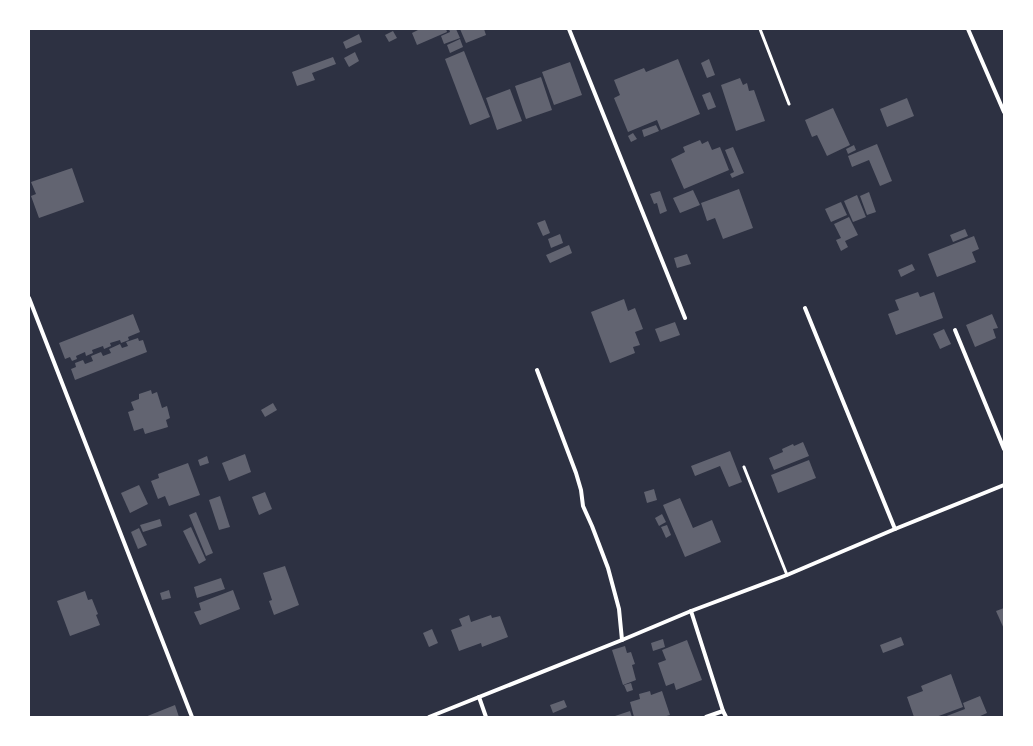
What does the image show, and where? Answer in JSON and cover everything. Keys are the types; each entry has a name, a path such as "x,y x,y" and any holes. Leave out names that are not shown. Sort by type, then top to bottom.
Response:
{"street":[{"path":"569,29 685,318"},
{"path":"968,29 1004,112"},
{"path":"29,298 192,717"},
{"path":"805,308 894,529"},
{"path":"955,330 1004,449"},
{"path":"537,370 576,473 583,506 608,568 619,609 622,640"},
{"path":"429,717 691,611 787,575 894,529 1004,485"},
{"path":"691,611 726,717"},
{"path":"479,697 486,717"},
{"path":"706,717 723,710"}],"lane":[{"path":"760,29 789,104"},
{"path":"744,467 787,575"}],"building":[{"path":"420,29 446,29 447,32 417,45 412,33"},
{"path":"449,29 456,29 460,38 444,44 441,36 450,32"},
{"path":"460,29 484,29 486,35 466,43"},
{"path":"393,31 397,38 389,42 385,35"},
{"path":"359,34 362,42 346,49 343,42"},
{"path":"460,39 463,47 450,53 447,45"},
{"path":"464,51 490,117 470,125 445,59"},
{"path":"355,52 359,61 349,67 344,58"},
{"path":"333,57 336,64 312,73 315,80 297,86 292,72"},
{"path":"678,59 700,114 661,130 657,120 628,132 614,98 620,95 614,80 644,68 646,72"},
{"path":"709,59 715,75 707,78 701,63"},
{"path":"570,62 582,95 554,105 542,72"},
{"path":"541,77 552,110 526,119 515,86"},
{"path":"740,78 743,85 747,83 749,91 754,90 765,121 736,131 721,85"},
{"path":"510,89 522,121 497,130 486,98"},
{"path":"710,92 716,107 708,110 702,95"},
{"path":"907,98 914,116 887,127 880,109"},
{"path":"833,108 850,145 827,156 817,135 812,137 805,120"},
{"path":"656,125 659,131 644,137 642,130"},
{"path":"633,133 637,139 631,142 628,136"},
{"path":"700,140 702,144 708,141 712,150 720,147 729,170 684,189 671,159 685,152 683,147"},
{"path":"877,144 892,181 880,186 869,160 852,167 848,156"},
{"path":"854,145 856,150 848,154 846,149"},
{"path":"733,147 744,173 732,178 730,174 734,172 725,150"},
{"path":"72,168 84,202 39,218 31,196 36,194 31,182"},
{"path":"739,189 753,228 723,239 715,218 707,221 701,203"},
{"path":"693,190 700,205 680,213 673,198"},
{"path":"660,191 667,211 660,214 657,203 654,204 650,194"},
{"path":"869,192 876,212 867,215 860,196"},
{"path":"857,195 866,217 853,222 844,201"},
{"path":"841,202 847,215 831,222 825,209"},
{"path":"849,217 858,235 845,241 848,247 841,251 836,240 841,238 834,224"},
{"path":"545,220 550,233 543,236 537,223"},
{"path":"965,229 968,236 953,242 950,235"},
{"path":"560,234 563,243 551,248 548,239"},
{"path":"974,236 979,249 972,252 976,262 937,277 928,254"},
{"path":"569,245 572,253 550,263 546,255"},
{"path":"687,254 691,264 677,268 674,258"},
{"path":"912,264 915,270 901,277 898,270"},
{"path":"918,292 920,297 934,292 943,318 896,335 888,314 899,310 895,300"},
{"path":"624,299 628,311 635,308 643,329 635,332 640,345 633,347 635,353 610,363 591,312"},
{"path":"133,314 140,332 128,337 129,340 121,343 120,340 110,343 111,346 104,349 103,346 92,350 93,353 86,356 85,352 76,356 77,359 72,361 70,357 65,359 59,343"},
{"path":"992,314 998,328 993,329 996,338 975,347 966,325"},
{"path":"675,322 680,335 660,342 655,329"},
{"path":"944,329 951,344 940,349 933,334"},
{"path":"138,338 139,341 143,340 147,352 75,380 71,369 76,367 75,363 83,360 85,364 93,361 91,356 101,352 103,356 111,353 109,349 120,344 122,348 128,346 126,342"},
{"path":"151,390 152,394 157,392 162,408 167,406 170,418 166,420 168,427 145,434 143,428 134,431 128,412 134,410 131,402 139,399 139,394"},
{"path":"273,403 277,410 265,417 261,410"},
{"path":"803,442 809,456 774,470 769,458 783,452 782,449 793,444 794,446"},
{"path":"730,451 742,482 729,487 720,466 695,476 691,466"},
{"path":"245,454 251,472 229,481 222,463"},
{"path":"207,456 209,463 200,466 198,460"},
{"path":"809,460 816,478 778,493 771,475"},
{"path":"188,463 200,495 169,506 165,496 158,499 151,481 159,478 158,474"},
{"path":"139,485 148,504 130,513 121,493"},
{"path":"654,489 657,500 647,503 644,492"},
{"path":"265,492 272,509 259,515 252,497"},
{"path":"220,496 230,527 219,530 209,500"},
{"path":"680,498 693,528 712,520 721,542 685,557 663,505"},
{"path":"196,512 213,553 206,556 189,515"},
{"path":"662,514 666,522 659,526 655,518"},
{"path":"160,519 162,526 143,532 140,525"},
{"path":"667,525 671,535 666,538 661,527"},
{"path":"191,527 206,560 199,564 183,531"},
{"path":"139,528 147,545 138,549 131,532"},
{"path":"285,566 299,605 274,615 269,601 272,600 263,573"},
{"path":"221,578 225,589 197,598 194,587"},
{"path":"169,590 171,598 162,600 160,593"},
{"path":"233,590 240,609 200,625 194,612 201,610 199,603"},
{"path":"85,591 88,600 92,599 98,614 96,615 100,625 70,636 57,601"},
{"path":"1004,608 1004,629 996,611"},
{"path":"469,615 471,622 491,615 492,618 500,616 508,637 482,647 481,643 459,651 451,630 462,626 459,619"},
{"path":"432,629 438,643 429,647 423,633"},
{"path":"901,637 904,645 883,653 880,645"},
{"path":"663,639 665,647 653,651 651,643"},
{"path":"687,640 702,680 676,690 674,683 666,686 658,663 666,660 662,650"},
{"path":"625,646 627,653 631,652 635,664 632,665 636,680 623,685 612,650"},
{"path":"951,674 963,707 936,717 914,717 907,697 923,691 921,686"},
{"path":"631,683 633,690 627,692 624,685"},
{"path":"650,691 651,695 662,691 670,715 663,717 634,717 630,702 640,699 639,694"},
{"path":"980,696 987,713 978,717 944,717 965,709 963,703"},
{"path":"564,700 567,707 553,713 550,705"},
{"path":"175,705 179,717 145,717"},
{"path":"630,711 632,717 612,717"}]}
